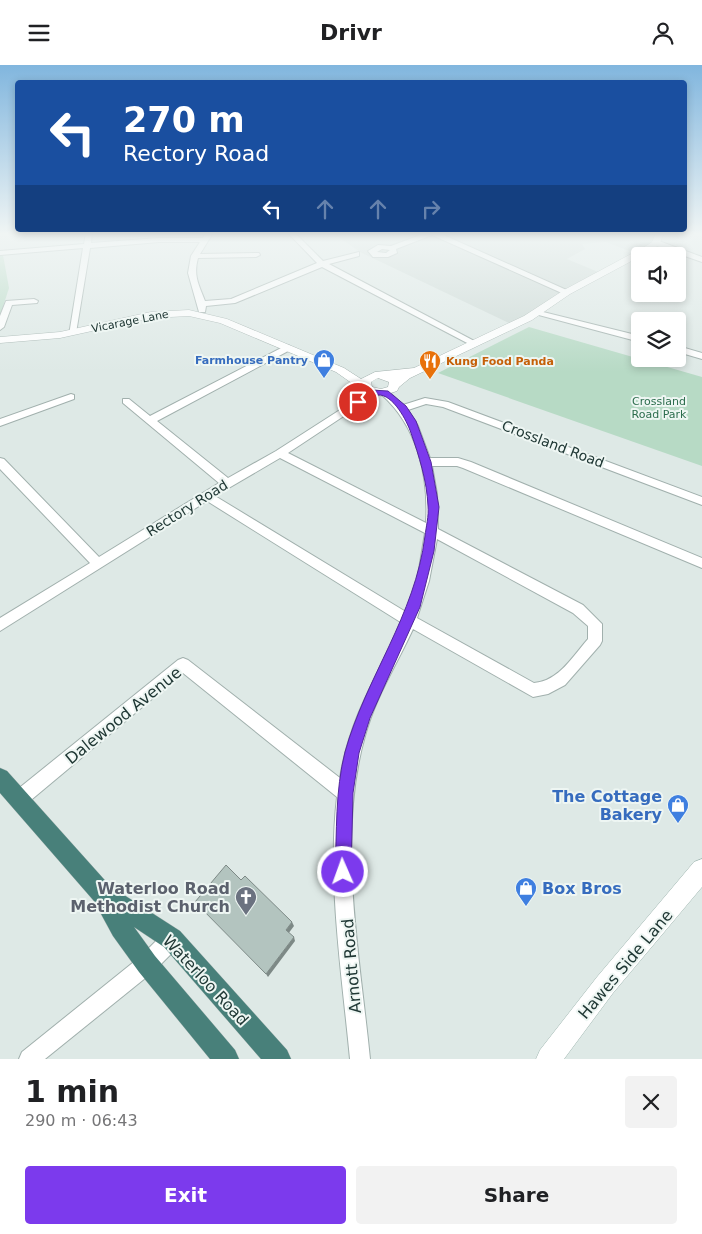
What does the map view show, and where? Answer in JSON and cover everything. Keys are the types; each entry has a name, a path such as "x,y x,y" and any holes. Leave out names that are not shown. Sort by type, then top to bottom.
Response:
{"highway":[{"name":"Waterloo Road","path":"0,778 102,893 121,928 147,965 226,1059"},
{"name":"Waterloo Road","path":"102,893 172,939 278,1059"}],"street":[{"path":"72,333 81,279"},
{"path":"192,279 202,309 232,301 285,279"},
{"path":"352,279 474,343"},
{"path":"538,279 567,292"},
{"name":"Vicarage Lane","path":"380,389 538,312 567,292 592,279"},
{"path":"0,327 9,303 34,301"},
{"name":"Vicarage Lane","path":"0,340 72,333 163,313 202,309 223,321 340,369 380,389"},
{"path":"538,312 631,337"},
{"path":"150,420 287,348"},
{"path":"686,351 702,356"},
{"name":"Vicarage Lane","path":"377,375 423,368"},
{"name":"Vicarage Lane","path":"340,369 389,377 380,389"},
{"path":"377,375 367,379 380,389"},
{"name":"Arnott Road","path":"360,1059 343,872 345,793 352,753 363,718 409,620 418,593 432,531 434,507 426,462 412,421 403,408 380,389"},
{"name":"Rectory Road","path":"0,625 227,483 280,453 380,389"},
{"path":"0,423 71,397"},
{"path":"126,401 227,483"},
{"name":"Crossland Road","path":"403,408 420,402 435,401 702,501"},
{"path":"207,496 409,620 532,690 542,691 557,683 595,641 595,624 586,615 432,531 280,453"},
{"path":"0,462 98,563"},
{"path":"426,462 458,462 468,465 702,563"},
{"name":"Dalewood Avenue","path":"19,799 183,664 345,793"},
{"name":"Hawes Side Lane","path":"549,1059 605,985 702,871"},
{"path":"29,1059 147,965 172,939"}],"shaded area":[{"path":"417,279 593,279 513,325"}],"green space":[{"path":"0,279 7,279 9,288 0,316"},
{"name":"Crossland Road Park","path":"529,327 631,356 631,367 667,367 702,377 702,466 438,373"}],"building":[{"name":"Waterloo Road Methodist Church","path":"226,865 241,880 245,876 292,922 286,930 294,937 266,974 195,902"}],"place":[{"name":"Farmhouse Pantry","path":"324,379"},
{"name":"Kung Food Panda","path":"430,380"},
{"name":"The Cottage Bakery","path":"678,824"},
{"name":"Box Bros","path":"526,907"},
{"name":"Waterloo Road Methodist Church","path":"246,916"}],"route":[{"path":"343,872 345,793 352,753 363,718 414,607 428,551 434,507 426,462 412,421 403,408 385,393 374,392 358,402"}]}
